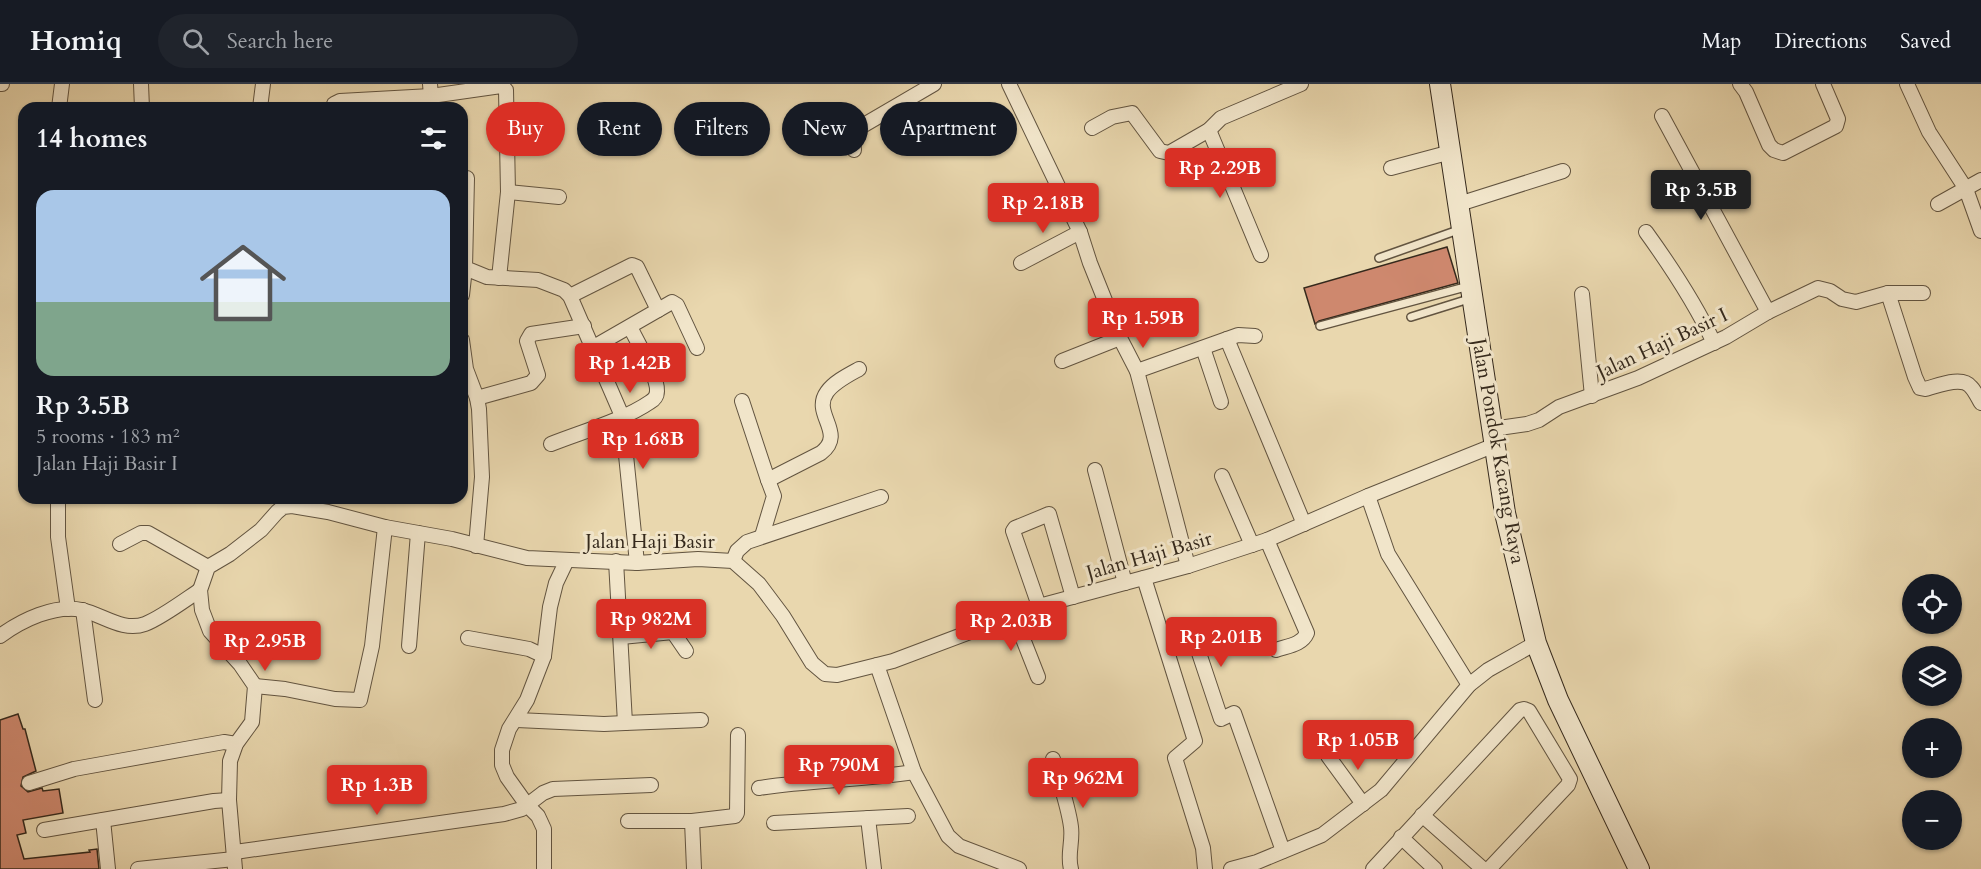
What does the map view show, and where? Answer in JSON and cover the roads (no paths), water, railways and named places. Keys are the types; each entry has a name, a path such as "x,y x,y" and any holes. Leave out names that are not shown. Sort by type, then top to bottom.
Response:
{"main road":[{"name":"Jalan Pondok Kacang Raya","path":"1440,84 1505,513 1536,643 1558,700 1639,869"}],"street":[{"path":"60,102 62,84"},
{"path":"139,102 141,84 153,84"},
{"path":"260,102 262,84"},
{"path":"868,123 934,84"},
{"path":"1009,84 1080,232 1120,338 1137,371 1188,566"},
{"path":"1092,128 1112,117 1132,113 1160,151 1169,153 1209,130 1221,118 1301,84"},
{"path":"1740,84 1746,92 1769,145 1774,150 1783,153 1836,126 1838,119 1823,84"},
{"path":"1907,84 1929,132 1966,189 1981,231"},
{"path":"338,102 430,90 501,86 505,88 508,192 499,278"},
{"path":"1662,116 1768,312"},
{"path":"1209,130 1261,255"},
{"path":"1391,168 1451,152"},
{"path":"1459,204 1563,171"},
{"path":"1938,204 1981,180"},
{"path":"508,192 559,196"},
{"path":"1021,263 1080,232"},
{"path":"1646,232 1675,272 1700,313 1714,343"},
{"path":"570,296 632,266 637,267 658,310"},
{"path":"468,269 487,277 538,280 564,290 570,296 622,416 637,563"},
{"name":"Jalan Haji Basir I","path":"1494,437 1539,420 1559,407 1638,378 1714,343 1768,312 1818,288 1830,291 1842,299 1856,302 1888,293"},
{"path":"1923,293 1888,293 1920,388 1965,382 1970,385 1981,403"},
{"path":"1582,294 1592,396"},
{"path":"592,348 675,302 697,348"},
{"path":"477,398 536,380 538,375 527,341 531,334 584,326"},
{"path":"551,444 622,416 651,402 656,397 658,390 630,327"},
{"path":"1137,371 1227,339 1244,334 1255,336"},
{"path":"1062,362 1120,338"},
{"path":"1227,339 1304,524"},
{"path":"1203,348 1221,402"},
{"path":"768,480 828,448 832,438 822,411 823,400 832,386 859,369"},
{"path":"468,374 477,398 482,477 476,546"},
{"path":"742,401 774,496 762,536"},
{"name":"Jalan Haji Basir","path":"285,504 527,558 637,563 698,559 733,561 759,584 783,616 812,663 825,674 837,675 893,661 1040,606 1188,566 1267,540 1494,437"},
{"path":"1095,470 1125,583"},
{"path":"1222,476 1252,545"},
{"path":"1368,496 1388,555 1469,685"},
{"path":"733,561 737,551 762,536 881,497"},
{"path":"58,504 58,537 68,609"},
{"name":"Jalan Haji Basir","path":"208,567 253,536 281,504"},
{"path":"328,512 330,504"},
{"path":"1040,606 1013,531 1015,528 1049,514 1073,597"},
{"path":"255,686 335,699 360,700 372,646 385,527"},
{"path":"120,544 141,533 148,533 208,567 200,590 202,610 210,631 240,664 255,686 252,722 236,744 230,761 229,800 234,860"},
{"path":"409,646 418,533"},
{"path":"1267,540 1307,633 1305,639 1299,643 1276,650"},
{"path":"544,869 544,828 538,816 507,777 502,765 502,750 509,729 517,720 527,700 544,656 550,607 556,583 567,560"},
{"path":"616,561 625,723"},
{"path":"1144,578 1195,741 1175,758 1203,848 1205,869"},
{"path":"0,636 35,616 68,609 83,610 123,625 144,624 200,590"},
{"path":"83,610 95,700"},
{"path":"1014,616 1038,677"},
{"path":"621,637 673,632 686,651"},
{"path":"468,638 529,649 544,656"},
{"path":"1231,869 1257,862 1322,835 1381,790 1469,685 1488,670 1536,643"},
{"path":"1196,644 1221,719 1234,713 1282,851"},
{"path":"877,665 914,772 948,836 959,846 1019,869"},
{"path":"1373,869 1520,710 1524,709 1529,711 1570,779 1568,785 1489,869"},
{"path":"517,720 604,724 701,720"},
{"path":"628,821 692,821 735,816 737,813 738,735"},
{"path":"29,783 74,769 145,755 224,742 236,744"},
{"path":"1328,756 1363,804"},
{"path":"1053,759 1071,828 1072,843 1069,854 1071,869"},
{"path":"759,788 914,772"},
{"path":"138,869 234,860 504,814 528,805 543,793 554,789 651,785"},
{"path":"44,830 229,800"},
{"path":"1422,815 1483,869"},
{"path":"774,823 908,816"},
{"path":"868,819 874,869"},
{"path":"103,820 108,869"},
{"path":"692,821 694,869"},
{"path":"1401,837 1435,869"}],"lane":[{"path":"1379,258 1463,228"},
{"path":"1411,317 1473,291"},
{"path":"1320,326 1473,291"}]}
